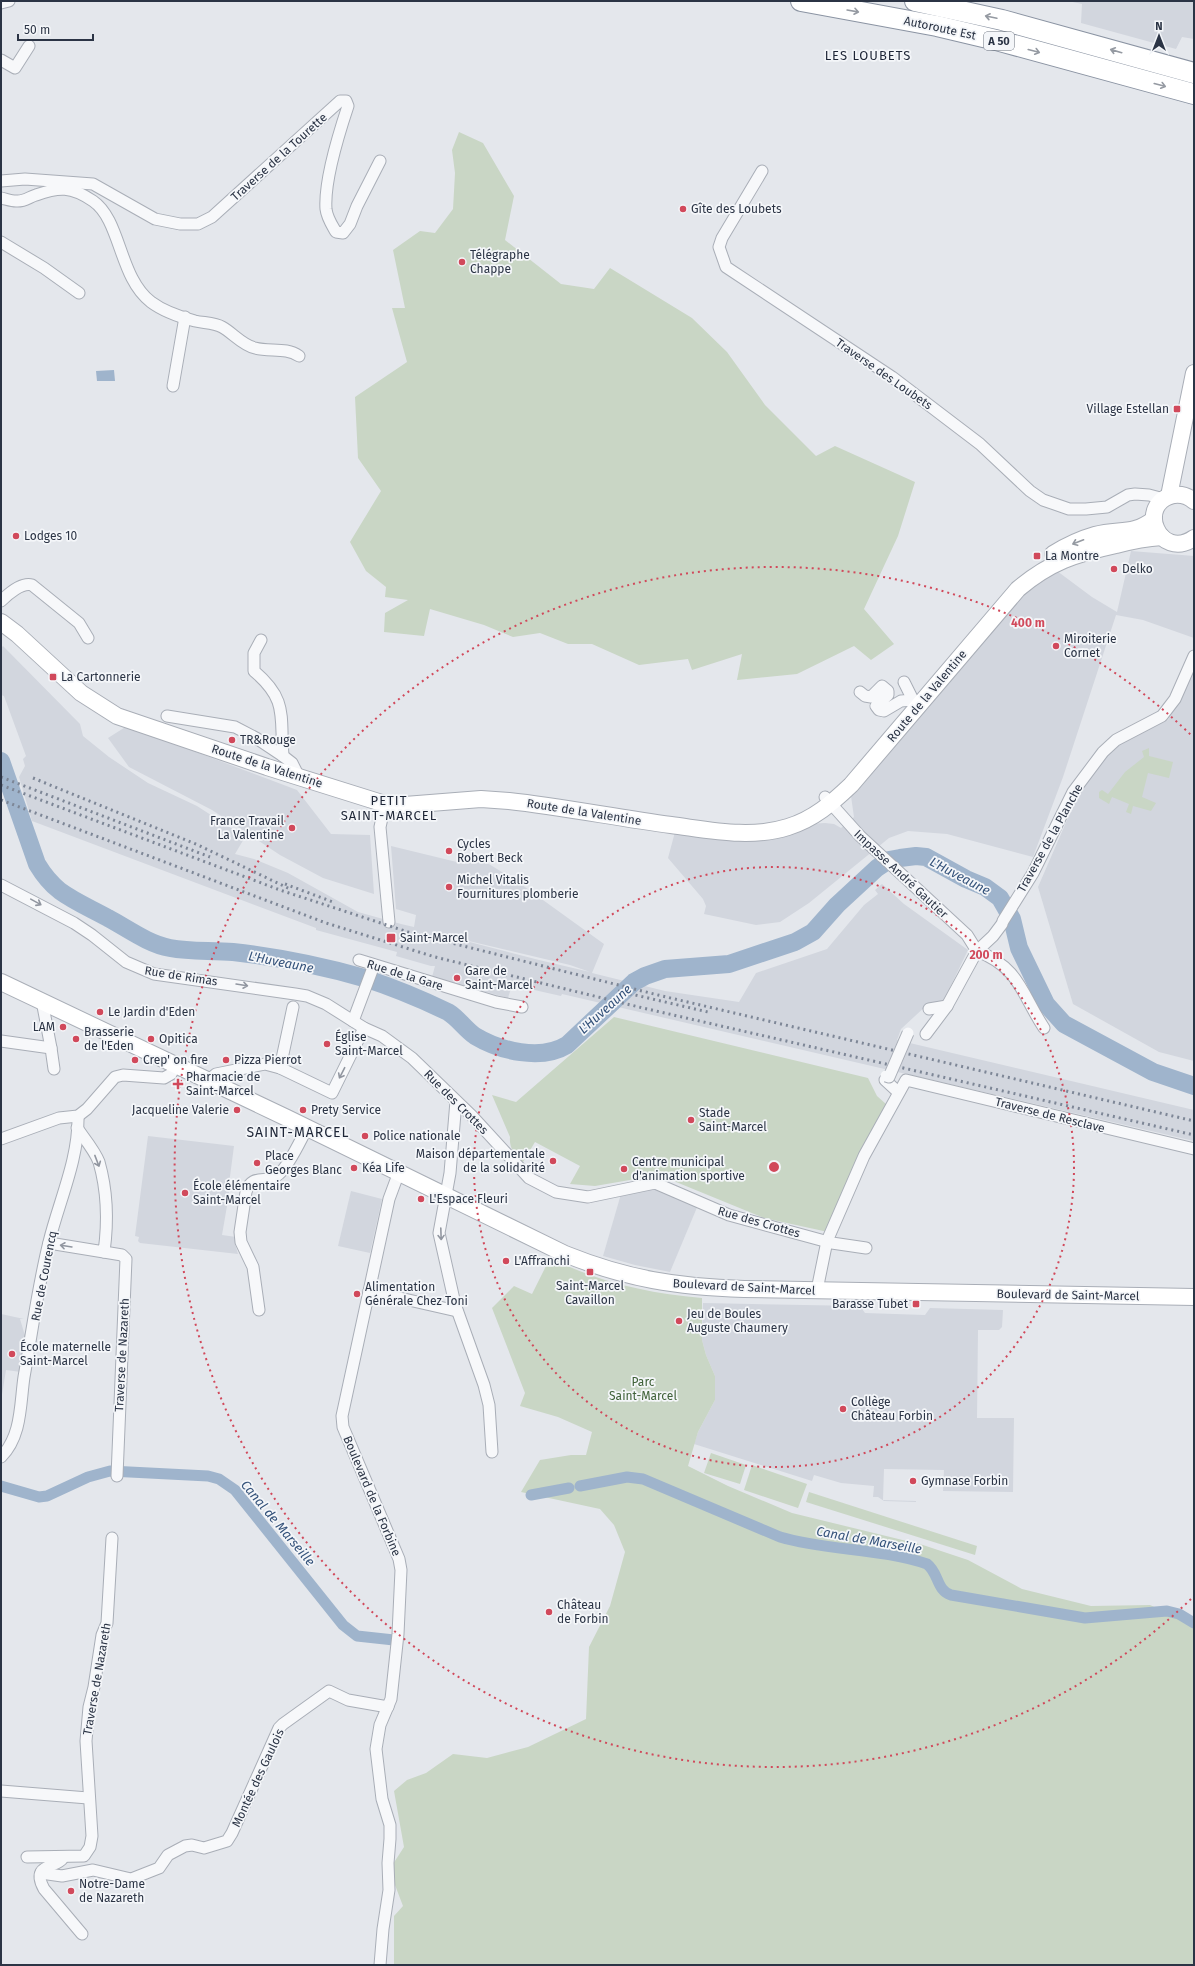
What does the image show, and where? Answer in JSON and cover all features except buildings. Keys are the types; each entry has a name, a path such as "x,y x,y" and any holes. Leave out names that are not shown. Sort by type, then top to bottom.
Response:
{"highway":[{"name":"Autoroute Est","path":"801,1 945,28 1194,94"},
{"name":"Autoroute Est","path":"915,1 1002,20 1194,73"}],"main road":[{"path":"1166,498 1178,457 1194,373"},
{"path":"1178,457 1180,478 1192,499"},
{"path":"1192,499 1184,495 1166,498 1158,505 1154,516 1154,526 1162,537 1174,543 1192,540"},
{"name":"Route de la Valentine","path":"1,622 17,634 81,693 117,716 385,804 405,805 481,799 509,801 687,827 718,833 761,832 787,827 807,819 827,801 851,785 913,700 1014,581 1027,570 1059,550 1096,535 1145,527 1154,516"},
{"path":"1105,547 1106,539 1113,532"},
{"name":"Route de la Valentine","path":"887,736 906,722 1018,589 1044,569 1067,557 1105,547 1148,538 1162,537"},
{"path":"906,722 906,714 913,705 913,700"},
{"name":"Boulevard de Saint-Marcel","path":"1,982 209,1080 565,1254 593,1265 646,1280 709,1288 1194,1298"}],"street":[{"path":"1,3 9,1"},
{"path":"1,60 15,68 29,46"},
{"name":"Traverse de la Tourette","path":"1,181 25,179 93,184 155,219 180,224 198,224 212,217 340,101 346,101 348,106 334,156 326,198 326,210 330,221 336,232 343,233 350,224 357,206 380,161"},
{"name":"Traverse des Loubets","path":"762,171 722,238 719,247 726,266 892,377 980,444 1030,491 1044,500 1069,509 1099,509 1115,504 1128,495 1135,494"},
{"path":"1,198 16,201 27,200 34,196 59,188 68,189 93,201 102,210 110,225 127,270 141,294 161,309 221,326 253,348 292,351 299,356"},
{"path":"1,242 44,268 79,293"},
{"path":"174,386 185,317"},
{"path":"1135,494 1166,498"},
{"path":"1135,494 1147,501 1154,516"},
{"path":"1,601 22,585 32,585 78,623 88,638"},
{"path":"261,640 254,653 254,671 271,687 278,699 283,719 283,756"},
{"name":"Traverse de la Planche","path":"926,1034 947,1006 977,951 993,936 1033,873 1073,792 1103,752 1116,740 1162,716 1175,699 1194,656"},
{"path":"860,692 865,696 871,697 882,686 885,687 888,691 888,695 876,706 879,710 884,710 901,701 913,700 904,682"},
{"path":"167,716 235,727 256,738 292,763 299,777"},
{"name":"Impasse André Gautier","path":"827,801 874,849 968,936 977,951"},
{"path":"385,804 380,830 389,922"},
{"name":"Rue de Rimas","path":"1,885 74,923 92,935 126,962 138,969 154,974 230,983 307,996 326,1004 353,1021"},
{"path":"977,951 993,957 1009,970 1044,1028"},
{"name":"Rue de la Gare","path":"359,960 373,968 496,1002 522,1007"},
{"path":"353,1021 373,968"},
{"path":"42,1001 52,1048 54,1069"},
{"path":"280,1068 293,1006"},
{"path":"929,1009 947,1006"},
{"name":"Rue des Crottes","path":"353,1021 382,1036 412,1058 456,1101 529,1178 556,1192 588,1197 655,1183 729,1215 828,1241 866,1248"},
{"path":"209,1080 216,1074 265,1064 280,1068 332,1093 364,1028"},
{"path":"817,1290 828,1241 864,1156 898,1092 885,1078 888,1077 908,1033"},
{"path":"1,1041 52,1048"},
{"path":"1,1139 59,1118 78,1116 87,1110 115,1077 122,1075 164,1078 171,1074 176,1065"},
{"name":"Traverse de Resclave","path":"898,1092 906,1080 1194,1149"},
{"path":"456,1101 447,1196 439,1233 456,1307 484,1385 489,1406 492,1452"},
{"name":"Rue de Courencq","path":"1,1456 8,1450 17,1430 23,1383 49,1243 74,1153 78,1116"},
{"path":"49,1243 104,1252 107,1230 105,1201 98,1161 77,1128"},
{"path":"259,1310 253,1267 241,1242 240,1232 246,1192 248,1186 252,1182 279,1174 307,1128"},
{"name":"Boulevard de la Forbine","path":"380,1965 383,1929 389,1890 388,1864 390,1825 382,1799 376,1749 380,1725 391,1699 398,1634 401,1570 399,1559 342,1423 342,1416 389,1199 399,1172"},
{"name":"Traverse de Nazareth","path":"104,1252 122,1255 126,1259 117,1471"},
{"path":"369,1291 456,1307"},
{"name":"Traverse de Nazareth","path":"27,1857 64,1858 84,1856 90,1847 92,1836 88,1798 86,1741 89,1707 94,1687 102,1635 107,1623 112,1538"},
{"name":"Montée des Gaulois","path":"41,1873 62,1876 93,1870 131,1879 159,1868 168,1855 185,1846 204,1848 227,1841 279,1728 328,1691 348,1700 388,1707"},
{"path":"1,1791 88,1798"},
{"path":"64,1858 61,1862 44,1868 41,1873 40,1883 82,1934"}],"shaded area":[{"path":"1068,1 1194,1 1194,39 1182,37 1176,49 1081,23 1082,4"},
{"path":"1131,551 1194,556 1194,638 1143,620 1116,615 1063,777 1033,857 947,834 908,831 889,838 809,903 780,922 756,925 704,914 706,906 703,899 668,858 675,832 825,823 834,824 841,828 854,817 851,796 1029,587 1053,568 1092,597 1117,612"},
{"path":"3,646 80,724 83,736 109,757 148,783 197,806 245,837 235,854 254,859 288,873 358,912 401,924 414,927 416,915 396,909 391,846 465,864 471,853 518,882 604,944 592,973 665,991 739,1002 756,973 827,949 864,905 878,894 875,890 882,884 904,904 968,950 942,1004 928,1004 901,1029 897,1040 1194,1110 1194,1141 562,994 561,996 512,985 508,998 432,977 435,966 396,956 397,952 316,930 316,928 32,821 19,777 25,766 23,759 26,756 4,696 1,695 1,648","holes":["439,934 570,965 590,972"]},
{"path":"1194,669 1194,1061 1159,1052 1073,1004 1038,887 1074,804 1091,775 1106,757 1123,742 1168,720"},
{"path":"127,726 297,790 331,834 370,835 374,894 323,878 280,855 212,810 129,767 108,738"},
{"name":"École élémentaire Saint-Marcel","path":"148,1136 234,1146 229,1184 229,1196 232,1202 227,1206 222,1235 236,1237 235,1244 238,1254 140,1243 138,1241 139,1237 135,1236"},
{"path":"648,1189 661,1190 698,1205 670,1272 635,1265 603,1256 621,1194"},
{"path":"351,1191 382,1199 370,1253 338,1246"},
{"name":"Collège Château Forbin","path":"703,1303 860,1306 865,1313 925,1315 930,1308 1003,1310 1002,1327 999,1330 978,1330 977,1418 1014,1418 1013,1492 943,1491 944,1470 884,1469 883,1500 916,1502 884,1501 878,1497 873,1497 874,1486 841,1483 814,1475 812,1481 694,1444 698,1432 715,1400 715,1376 706,1355 702,1340"},
{"name":"École maternelle Saint-Marcel","path":"1,1314 24,1319 20,1319 26,1339 21,1372 6,1370 1,1401"}],"green space":[{"path":"459,132 483,143 514,196 505,240 561,284 594,289 610,268 692,318 727,352 765,405 816,456 835,446 915,482 898,536 864,609 894,644 871,660 854,646 797,674 737,680 742,654 692,670 688,659 639,665 592,644 568,644 540,633 513,637 484,625 430,609 424,636 384,632 385,613 408,600 385,597 386,587 366,571 350,542 381,491 358,458 355,397 407,362 392,308 405,308 393,250 420,231 435,233 453,209 455,173 452,150"},
{"path":"1149,748 1149,756 1173,762 1169,778 1148,773 1142,797 1156,803 1151,811 1133,806 1131,814 1126,812 1129,804 1112,797 1109,804 1099,798 1099,792 1102,790 1108,794 1125,772 1144,757 1142,751"},
{"name":"Stade Saint-Marcel","path":"614,1017 868,1078 877,1096 886,1104 837,1206 828,1232 764,1218 659,1175 595,1186 570,1184 580,1166 535,1142 523,1162 517,1157 511,1148 510,1137 492,1095 516,1102"},
{"name":"Parc Saint-Marcel","path":"550,1258 569,1267 624,1286 702,1298 702,1340 706,1355 715,1376 715,1400 698,1432 688,1466 728,1486 792,1513 923,1545 968,1560 1022,1589 1091,1606 1150,1605 1194,1625 1194,1965 394,1965 394,1916 403,1906 395,1885 393,1864 404,1847 394,1791 407,1780 426,1773 453,1754 487,1758 528,1747 586,1719 589,1647 610,1606 625,1552 614,1525 600,1509 521,1492 540,1460 571,1455 586,1455 592,1432 558,1417 520,1406 525,1393 492,1308 514,1286 532,1294"},
{"path":"711,1453 746,1465 740,1484 704,1473"},
{"path":"752,1465 807,1484 798,1508 744,1490"},
{"path":"809,1492 977,1546 975,1555 806,1502"}],"water":[{"path":"114,370 115,381 97,381 96,371"}],"waterway":[{"name":"L'Huveaune","path":"1,761 37,864 53,885 78,902 146,939 162,946 178,949 233,952 266,956 299,962 364,978 427,1002 448,1012 471,1033 485,1041 508,1050 521,1052 545,1052 557,1050 567,1045 634,982 645,976 665,969 729,964 795,942 813,932 837,905 877,868 889,860 916,856 926,857 966,879 985,887 1000,898 1012,919 1019,948 1046,1004 1064,1024 1153,1072 1194,1086"},
{"name":"Canal de Marseille","path":"1,1486 39,1497 47,1496 88,1477 110,1471 208,1476 219,1479 235,1490 343,1625 357,1636 394,1640"},
{"name":"Canal de Marseille","path":"580,1486 627,1477 643,1479 780,1537 816,1545 891,1555 927,1564 934,1572 940,1585 946,1593 951,1595 1085,1618 1167,1611 1179,1614 1194,1623"},
{"name":"Canal de Marseille","path":"531,1495 569,1488"}],"railway":[{"path":"1,777 210,857"},
{"path":"33,778 198,845 290,889"},
{"path":"1,785 280,890 408,932 662,996 1194,1121"},
{"path":"1,800 326,923 435,957 643,1008 1194,1135"},
{"path":"285,884 333,902"},
{"path":"618,991 708,1012"}],"place":[{"name":"Gîte des Loubets","path":"683,209"},
{"name":"Télégraphe Chappe","path":"462,262"},
{"name":"Village Estellan","path":"1177,409"},
{"name":"Lodges 10","path":"16,536"},
{"name":"La Montre","path":"1037,556"},
{"name":"Delko","path":"1114,569"},
{"name":"Miroiterie Cornet","path":"1056,646"},
{"name":"La Cartonnerie","path":"53,677"},
{"name":"TR&Rouge","path":"232,740"},
{"name":"France Travail La Valentine","path":"292,828"},
{"name":"Cycles Robert Beck","path":"449,851"},
{"name":"Michel Vitalis Fournitures plomberie","path":"449,887"},
{"name":"Saint-Marcel","path":"391,938"},
{"name":"Gare de Saint-Marcel","path":"457,978"},
{"name":"Le Jardin d'Eden","path":"100,1012"},
{"name":"LAM","path":"63,1027"},
{"name":"Brasserie de l'Eden","path":"76,1039"},
{"name":"Opitica","path":"151,1039"},
{"name":"Église Saint-Marcel","path":"327,1044"},
{"name":"Crep' on fire","path":"135,1060"},
{"name":"Pizza Pierrot","path":"226,1060"},
{"name":"Pharmacie de Saint-Marcel","path":"178,1084"},
{"name":"Jacqueline Valerie","path":"237,1110"},
{"name":"Prety Service","path":"303,1110"},
{"name":"Stade Saint-Marcel","path":"691,1120"},
{"name":"Police nationale","path":"365,1136"},
{"name":"Maison départementale de la solidarité","path":"553,1161"},
{"name":"Place Georges Blanc","path":"257,1163"},
{"name":"Kéa Life","path":"354,1168"},
{"name":"Centre municipal d'animation sportive","path":"624,1169"},
{"name":"École élémentaire Saint-Marcel","path":"185,1193"},
{"name":"L'Espace Fleuri","path":"421,1199"},
{"name":"L'Affranchi","path":"506,1261"},
{"name":"Saint-Marcel Cavaillon","path":"590,1272"},
{"name":"Alimentation Générale Chez Toni","path":"357,1294"},
{"name":"Barasse Tubet","path":"916,1304"},
{"name":"Jeu de Boules Auguste Chaumery","path":"679,1321"},
{"name":"École maternelle Saint-Marcel","path":"12,1354"},
{"name":"Collège Château Forbin","path":"843,1409"},
{"name":"Gymnase Forbin","path":"913,1481"},
{"name":"Château de Forbin","path":"549,1612"},
{"name":"Notre-Dame de Nazareth","path":"71,1891"}],"district":[{"name":"LES LOUBETS","path":"868,55"},
{"name":"PETIT SAINT-MARCEL","path":"389,808"},
{"name":"SAINT-MARCEL","path":"298,1132"}]}
